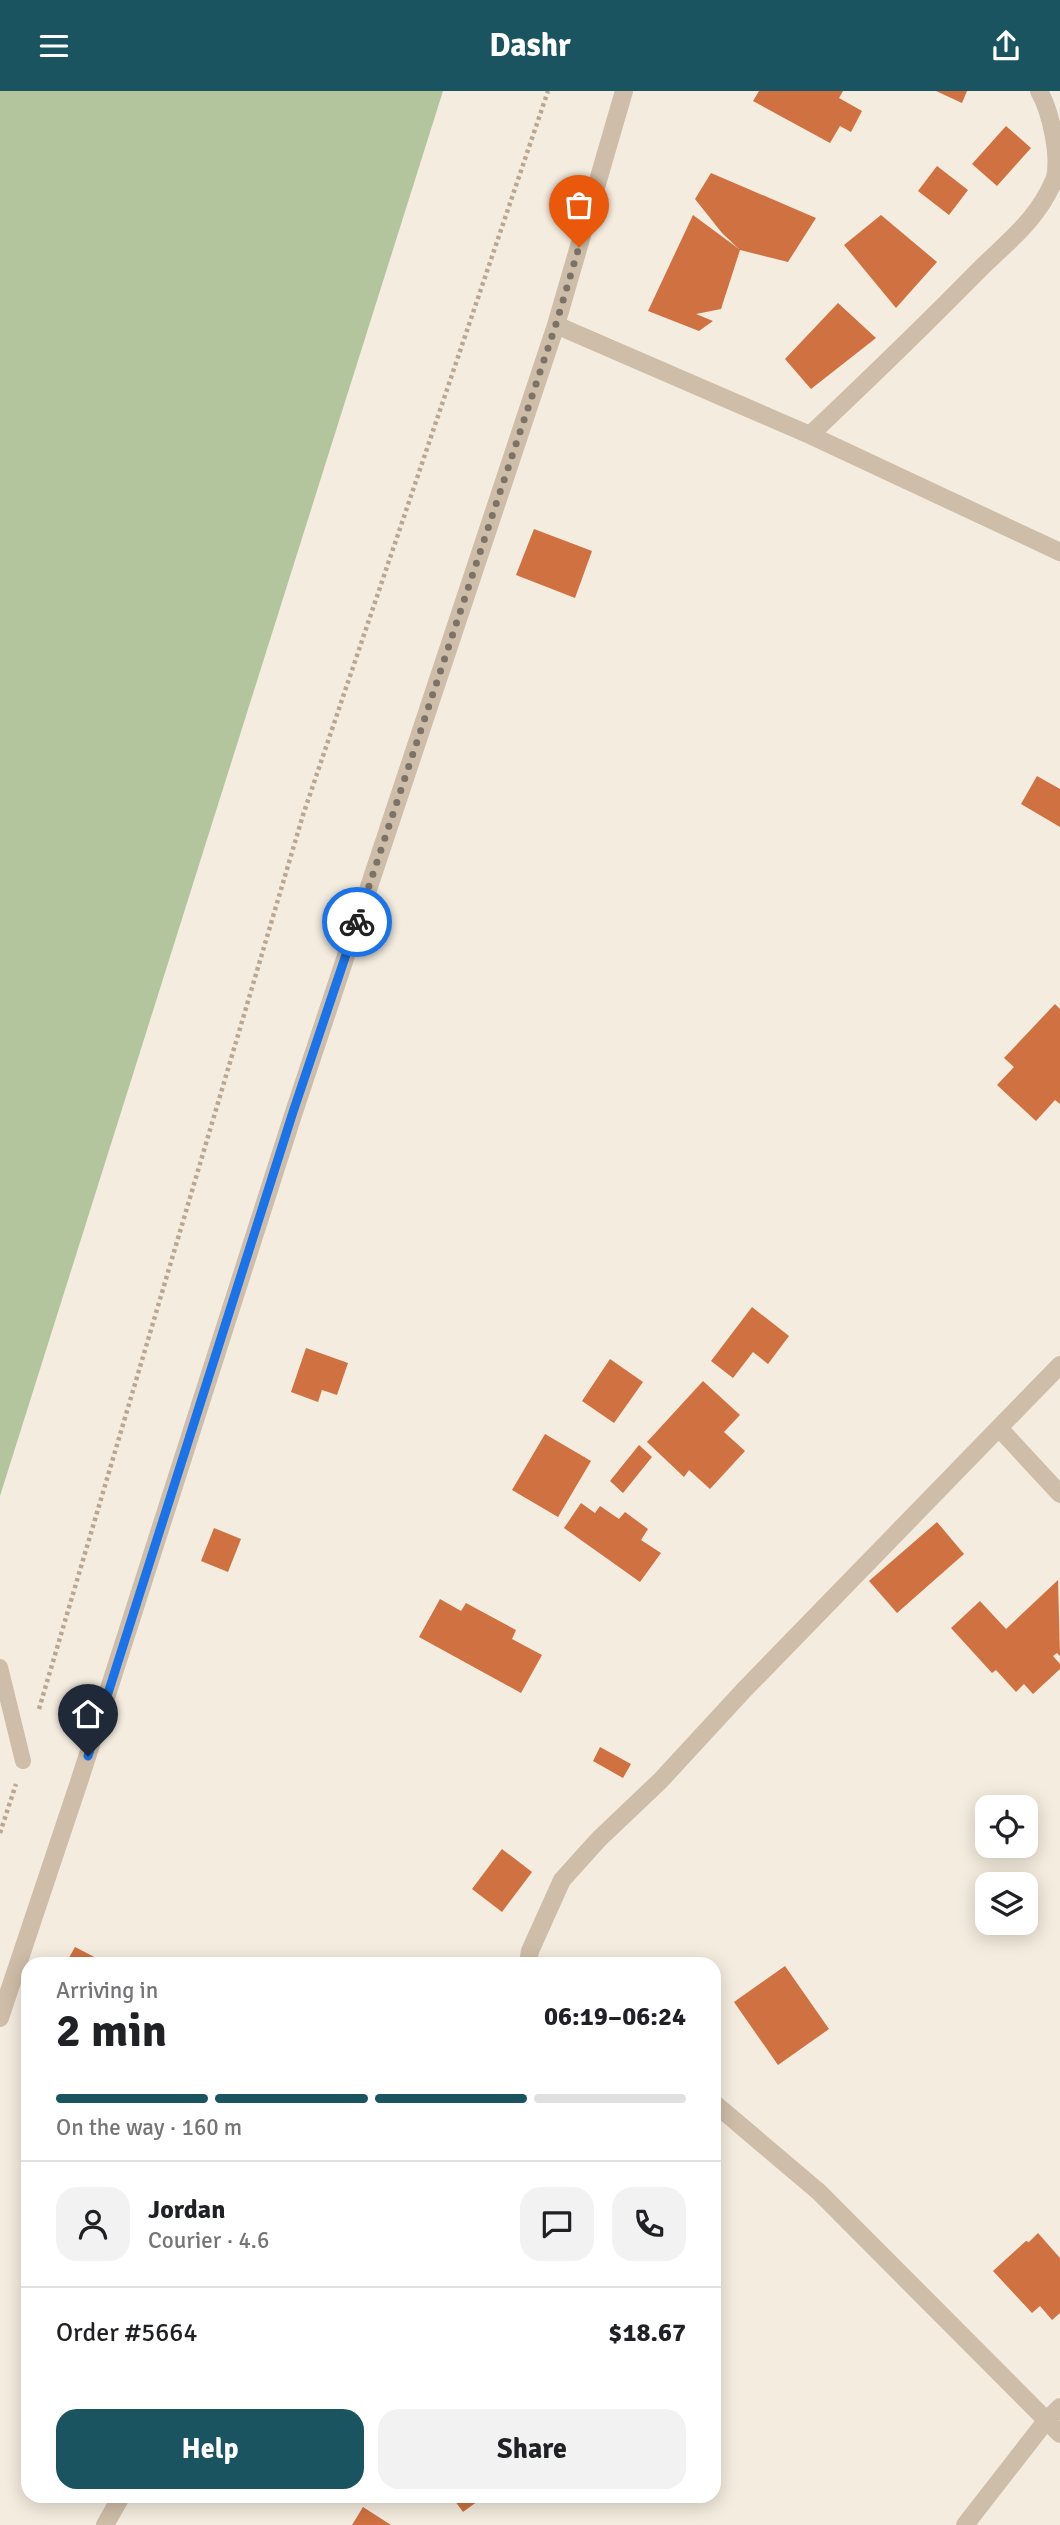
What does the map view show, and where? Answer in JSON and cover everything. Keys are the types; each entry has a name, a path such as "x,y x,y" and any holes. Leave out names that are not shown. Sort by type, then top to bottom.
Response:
{"street":[{"path":"0,2018 79,1782 293,1112 556,324 624,91"},
{"path":"810,435 914,337 1033,218 1056,175 1056,139 1039,91"},
{"path":"556,324 810,435 1060,552"},
{"path":"529,1957 562,1880 1060,1365"},
{"path":"999,1428 1060,1494"},
{"path":"721,2109 819,2192 1060,2434"},
{"path":"965,2525 1046,2421 1060,2407"},
{"path":"105,2525 117,2503"}],"lane":[{"path":"0,1667 23,1761"}],"path":[{"path":"0,1833 303,815 548,91"}],"green space":[{"path":"0,91 443,91 0,1496"}],"building":[{"path":"759,91 843,91 839,98 862,111 851,132 840,126 830,143 753,101"},
{"path":"936,91 967,91 962,103"},
{"path":"1006,126 1031,148 997,186 972,164"},
{"path":"937,166 968,190 949,215 918,191"},
{"path":"711,173 816,218 788,262 740,250 721,309 696,314 713,321 699,331 648,311 693,215 739,249 722,233 695,199"},
{"path":"881,215 937,262 896,308 844,245"},
{"path":"838,303 876,338 811,389 785,359"},
{"path":"534,529 592,551 575,598 516,575"},
{"path":"1037,776 1060,789 1060,827 1021,804"},
{"path":"1055,1004 1060,1009 1060,1104 1055,1100 1036,1121 997,1085 1014,1067 1004,1058"},
{"path":"752,1307 789,1336 768,1364 753,1352 733,1378 711,1361"},
{"path":"306,1348 348,1363 337,1395 322,1390 318,1402 291,1392"},
{"path":"610,1359 643,1382 614,1423 582,1401"},
{"path":"703,1381 740,1415 724,1432 745,1451 710,1489 689,1470 684,1477 647,1442"},
{"path":"545,1434 591,1461 558,1517 512,1490"},
{"path":"639,1445 652,1457 623,1493 610,1481"},
{"path":"581,1503 595,1513 600,1506 619,1519 625,1512 648,1529 641,1540 661,1553 640,1582 564,1528"},
{"path":"937,1522 964,1554 897,1613 869,1581"},
{"path":"214,1528 241,1539 228,1572 201,1561"},
{"path":"1058,1580 1060,1656 1057,1653 1053,1656 1060,1664 1060,1669 1033,1694 1024,1684 1016,1692 996,1670 992,1673 951,1628 980,1601 1006,1629"},
{"path":"440,1599 461,1611 466,1603 516,1630 512,1639 542,1655 521,1693 419,1637"},
{"path":"600,1747 631,1764 623,1778 593,1761"},
{"path":"502,1849 532,1872 502,1912 472,1889"},
{"path":"75,1947 94,1957 69,1957"},
{"path":"785,1966 829,2029 778,2065 734,2002"},
{"path":"1038,2233 1060,2258 1060,2313 1052,2320 1040,2306 1032,2313 993,2271"},
{"path":"456,2503 475,2503 463,2512"},
{"path":"363,2507 391,2525 352,2525"}],"way so far":[{"path":"357,922 556,324 579,247"}],"route":[{"path":"88,1756 293,1112 357,922"}]}
